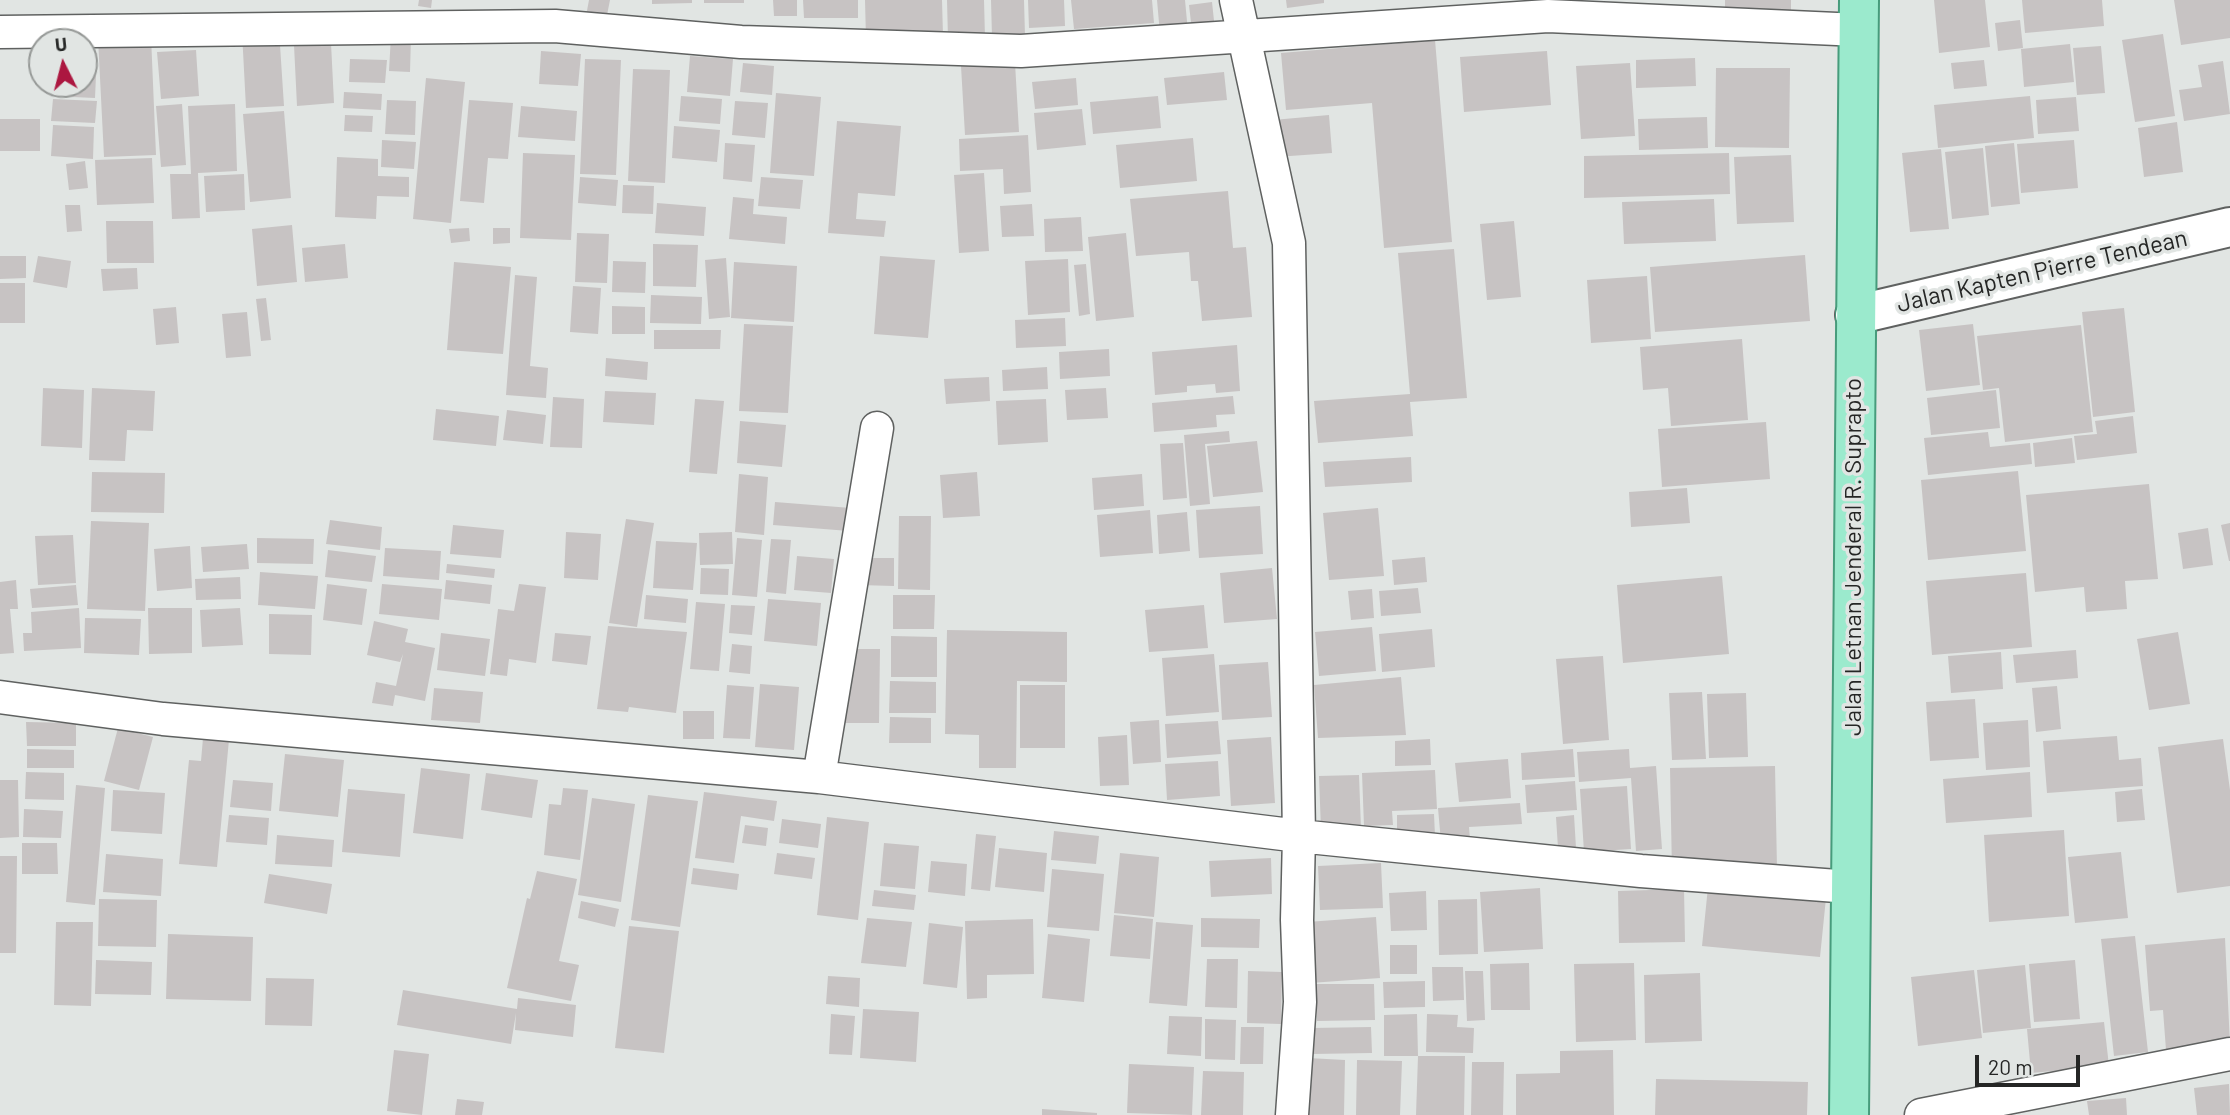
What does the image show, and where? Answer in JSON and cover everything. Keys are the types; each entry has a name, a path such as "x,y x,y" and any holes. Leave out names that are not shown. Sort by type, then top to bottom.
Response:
{"main road":[{"name":"Jalan Letnan Jenderal R. Suprapto","path":"1849,1115 1859,15"},
{"name":"Jalan Kapten Pierre Tendean","path":"1855,315 2230,227"}],"street":[{"path":"1236,0 1289,243 1300,1002 1292,1115"},
{"path":"0,33 555,13 741,42 1021,51 1548,16 1859,15"},
{"path":"818,777 877,428"},
{"path":"0,696 163,719 818,777 1299,836 1641,871 1850,887"},
{"path":"1921,1115 2230,1054"}],"building":[{"path":"419,0 432,0 431,8 418,6"},
{"path":"589,0 610,0 606,20 586,16"},
{"path":"652,0 692,0 692,3 652,4"},
{"path":"704,0 744,0 744,3 704,3"},
{"path":"773,0 797,0 797,16 774,16"},
{"path":"803,0 858,0 858,18 804,18"},
{"path":"865,0 942,0 943,36 866,39"},
{"path":"947,0 984,0 985,38 948,39"},
{"path":"991,0 1024,0 1025,36 992,37"},
{"path":"1028,0 1064,0 1065,26 1029,28"},
{"path":"1071,0 1152,0 1154,23 1074,29"},
{"path":"1157,0 1185,0 1188,32 1160,34"},
{"path":"1286,0 1324,0 1324,3 1287,8"},
{"path":"1725,0 1791,0 1791,22 1725,20"},
{"path":"1934,0 1985,0 1990,47 1939,53"},
{"path":"2022,0 2102,0 2104,26 2025,33"},
{"path":"2174,0 2230,0 2230,38 2181,45"},
{"path":"1212,2 1215,30 1192,31 1189,5"},
{"path":"2020,20 2023,48 1998,51 1995,23"},
{"path":"279,30 284,106 246,108 242,32"},
{"path":"2163,34 2175,116 2135,122 2122,40"},
{"path":"391,35 411,36 410,72 389,71"},
{"path":"151,36 156,155 104,157 98,38"},
{"path":"1435,40 1452,242 1384,248 1372,103 1286,110 1281,53"},
{"path":"331,43 334,103 297,106 294,45"},
{"path":"2070,44 2074,82 2024,87 2021,49"},
{"path":"2101,46 2105,93 2077,95 2073,48"},
{"path":"196,50 199,96 161,99 157,52"},
{"path":"541,51 581,54 578,86 539,84"},
{"path":"1547,51 1551,105 1464,112 1460,57"},
{"path":"690,56 733,59 730,96 687,92"},
{"path":"1695,58 1696,86 1636,88 1636,60"},
{"path":"350,59 387,60 385,83 349,82"},
{"path":"585,59 621,60 616,175 580,174"},
{"path":"1984,60 1987,86 1954,89 1951,63"},
{"path":"2223,61 2230,114 2184,121 2179,90 2202,87 2198,65"},
{"path":"743,63 774,66 772,95 740,92"},
{"path":"1015,63 1019,132 965,135 961,66"},
{"path":"1630,63 1635,136 1581,139 1576,66"},
{"path":"1716,68 1790,68 1789,148 1715,147"},
{"path":"633,69 670,70 665,183 628,181"},
{"path":"1224,72 1227,100 1167,105 1164,78"},
{"path":"426,78 465,82 451,223 413,219"},
{"path":"1076,78 1078,105 1035,109 1032,82"},
{"path":"344,92 382,94 381,110 343,108"},
{"path":"776,93 821,97 814,176 770,173"},
{"path":"681,96 722,99 720,124 679,121"},
{"path":"1158,96 1161,128 1093,134 1090,102"},
{"path":"2030,96 2034,138 1938,148 1934,105"},
{"path":"2076,97 2079,131 2038,134 2036,100"},
{"path":"53,99 97,101 95,123 51,121"},
{"path":"387,100 416,101 415,135 385,134"},
{"path":"469,100 513,103 508,159 488,158 484,203 460,201"},
{"path":"735,101 768,103 765,138 732,135"},
{"path":"182,104 186,165 161,167 156,106"},
{"path":"235,104 237,171 198,173 200,218 172,219 170,174 191,174 188,106"},
{"path":"521,106 577,111 575,141 518,137"},
{"path":"1082,109 1086,145 1037,150 1034,113"},
{"path":"284,111 291,198 250,202 243,114"},
{"path":"345,115 373,116 372,132 344,131"},
{"path":"1329,115 1332,153 1276,157 1273,120"},
{"path":"1707,117 1708,148 1639,150 1638,119"},
{"path":"0,119 40,119 40,151 0,151"},
{"path":"837,121 901,126 895,196 858,193 856,219 886,221 884,237 828,233"},
{"path":"2177,122 2183,172 2144,177 2138,128"},
{"path":"53,125 94,127 93,159 51,156"},
{"path":"674,126 720,130 717,162 672,158"},
{"path":"1028,135 1031,192 1004,194 1003,169 960,171 959,139"},
{"path":"1193,138 1197,181 1120,188 1116,145"},
{"path":"382,140 416,142 414,169 381,167"},
{"path":"2074,140 2078,188 2021,193 2017,144"},
{"path":"725,143 755,145 752,182 723,179"},
{"path":"2014,143 2020,204 1991,207 1985,146"},
{"path":"1983,148 1989,215 1952,219 1945,152"},
{"path":"1941,149 1949,229 1910,232 1902,153"},
{"path":"523,153 575,155 571,240 520,238"},
{"path":"1729,153 1730,194 1584,198 1584,156"},
{"path":"1791,155 1794,222 1737,224 1734,157"},
{"path":"337,157 378,159 378,176 409,177 409,197 377,196 376,219 335,217"},
{"path":"152,158 154,203 97,205 95,160"},
{"path":"85,161 88,188 69,190 66,164"},
{"path":"984,173 989,251 959,253 954,175"},
{"path":"244,174 245,210 206,212 204,176"},
{"path":"580,177 618,180 616,206 578,203"},
{"path":"761,177 803,180 800,209 758,206"},
{"path":"623,185 654,186 653,214 622,213"},
{"path":"1228,191 1233,248 1246,247 1252,317 1202,321 1198,281 1191,281 1189,252 1136,256 1130,199"},
{"path":"733,197 754,199 753,214 787,217 785,244 729,239"},
{"path":"1714,199 1716,241 1624,244 1622,202"},
{"path":"657,203 706,207 704,236 655,233"},
{"path":"1032,204 1034,236 1002,237 1000,206"},
{"path":"65,205 80,205 82,231 67,232"},
{"path":"1081,217 1083,251 1045,252 1044,219"},
{"path":"106,221 153,221 154,263 107,263"},
{"path":"1514,221 1521,297 1487,300 1480,224"},
{"path":"292,225 297,282 257,286 252,229"},
{"path":"469,228 470,241 451,243 449,229"},
{"path":"493,228 510,228 510,243 493,244"},
{"path":"577,233 609,234 607,283 575,282"},
{"path":"1126,233 1134,317 1096,321 1088,237"},
{"path":"345,244 348,278 305,282 302,248"},
{"path":"653,244 698,245 696,287 653,286"},
{"path":"1454,249 1467,398 1410,402 1413,436 1318,443 1314,401 1410,394 1398,253"},
{"path":"1805,255 1810,321 1655,332 1650,267"},
{"path":"0,256 26,256 26,278 0,279"},
{"path":"38,256 71,261 67,288 33,282"},
{"path":"880,256 935,260 928,338 874,334"},
{"path":"726,258 730,317 709,319 705,260"},
{"path":"1068,259 1070,312 1028,315 1025,261"},
{"path":"613,261 646,262 645,293 612,292"},
{"path":"454,262 511,267 503,354 447,350"},
{"path":"734,262 797,266 794,322 731,318"},
{"path":"1086,264 1090,314 1079,316 1074,265"},
{"path":"137,268 138,289 103,291 101,269"},
{"path":"515,275 537,277 530,366 548,368 546,398 506,395"},
{"path":"1647,276 1651,339 1591,343 1587,280"},
{"path":"0,283 25,283 25,323 0,323"},
{"path":"573,286 601,288 598,334 570,332"},
{"path":"651,295 702,297 701,324 650,323"},
{"path":"266,298 271,340 261,341 256,299"},
{"path":"612,306 645,307 645,334 612,334"},
{"path":"176,307 179,343 156,345 153,309"},
{"path":"2124,308 2135,412 2093,417 2082,312"},
{"path":"247,312 251,356 226,358 222,314"},
{"path":"1065,318 1066,346 1016,348 1015,320"},
{"path":"744,324 793,326 788,413 739,411"},
{"path":"1973,324 1980,385 1926,391 1919,330"},
{"path":"2081,325 2093,432 2005,442 1999,388 1983,390 1977,336"},
{"path":"654,330 721,330 720,349 654,349"},
{"path":"1742,339 1748,420 1671,426 1668,388 1643,390 1640,347"},
{"path":"1237,345 1240,391 1216,393 1215,384 1187,386 1187,392 1155,395 1152,352"},
{"path":"1109,349 1110,376 1060,379 1059,352"},
{"path":"606,358 648,362 647,380 605,376"},
{"path":"1047,367 1048,389 1003,391 1002,370"},
{"path":"989,377 990,401 946,404 944,379"},
{"path":"43,388 84,390 82,448 41,446"},
{"path":"92,388 155,391 153,431 127,430 125,461 89,460"},
{"path":"1106,388 1108,418 1067,420 1065,390"},
{"path":"1996,390 2000,428 1931,435 1927,398"},
{"path":"605,391 656,393 654,425 603,422"},
{"path":"1233,396 1235,414 1216,415 1217,427 1154,432 1152,403"},
{"path":"553,397 584,399 582,448 550,447"},
{"path":"695,399 724,401 717,474 689,472"},
{"path":"1046,399 1048,442 998,445 996,401"},
{"path":"436,409 499,416 496,446 433,440"},
{"path":"507,410 546,415 543,444 503,440"},
{"path":"2133,416 2137,453 2077,460 2074,436 2097,434 2095,421"},
{"path":"740,421 786,425 782,467 737,463"},
{"path":"1766,422 1770,479 1662,487 1658,429"},
{"path":"1229,431 1230,442 1205,444 1210,504 1190,506 1184,435"},
{"path":"1988,432 1990,447 2030,443 2032,464 1928,475 1924,438"},
{"path":"2072,438 2075,463 2035,467 2033,443"},
{"path":"1257,441 1263,492 1213,497 1207,446"},
{"path":"1183,443 1187,498 1163,500 1160,444"},
{"path":"1411,457 1412,482 1325,487 1323,462"},
{"path":"2018,471 2026,551 1928,560 1921,480"},
{"path":"92,472 165,473 164,513 91,512"},
{"path":"977,472 980,516 943,518 940,475"},
{"path":"739,474 768,477 764,535 735,532"},
{"path":"1142,474 1144,506 1094,510 1092,478"},
{"path":"2149,484 2158,579 2125,581 2127,609 2086,612 2084,587 2035,592 2026,495"},
{"path":"1687,488 1690,523 1631,527 1629,492"},
{"path":"775,502 851,508 849,531 773,525"},
{"path":"1260,506 1263,554 1199,558 1196,510"},
{"path":"1378,508 1384,576 1329,580 1323,513"},
{"path":"1150,510 1153,553 1100,557 1097,515"},
{"path":"1187,512 1190,551 1159,554 1157,515"},
{"path":"899,516 931,516 930,590 898,589"},
{"path":"626,519 654,523 637,627 609,623"},
{"path":"330,520 382,527 380,550 326,544"},
{"path":"91,521 149,523 145,611 87,609"},
{"path":"2230,523 2230,561 2229,561 2221,525"},
{"path":"453,525 504,530 501,558 450,554"},
{"path":"2208,528 2213,565 2183,569 2178,533"},
{"path":"566,532 601,534 598,580 564,578"},
{"path":"732,532 733,564 700,565 699,533"},
{"path":"73,535 76,583 38,585 35,536"},
{"path":"257,538 314,539 313,564 257,563"},
{"path":"737,538 762,540 757,597 732,595"},
{"path":"771,539 791,540 786,594 766,592"},
{"path":"656,541 697,543 693,590 653,588"},
{"path":"247,544 249,569 203,572 201,547"},
{"path":"190,546 192,588 157,591 154,549"},
{"path":"385,548 441,551 439,580 383,576"},
{"path":"328,550 376,556 372,582 325,577"},
{"path":"797,556 834,559 831,593 794,590"},
{"path":"1425,557 1427,582 1394,585 1392,560"},
{"path":"860,558 894,558 894,586 859,585"},
{"path":"447,564 495,569 494,578 446,573"},
{"path":"701,568 729,569 728,595 700,594"},
{"path":"1272,568 1277,619 1224,623 1220,573"},
{"path":"260,572 318,576 315,609 258,605"},
{"path":"2026,573 2032,647 1932,655 1926,581"},
{"path":"1722,576 1729,654 1623,663 1617,585"},
{"path":"240,577 241,599 196,600 195,579"},
{"path":"16,580 18,609 10,609 14,653 0,654 0,582"},
{"path":"446,580 492,585 490,604 444,599"},
{"path":"327,584 367,589 362,625 323,620"},
{"path":"382,584 442,589 439,620 379,614"},
{"path":"519,584 546,587 536,663 509,659 507,676 490,674 498,609 514,611"},
{"path":"76,585 78,605 32,608 30,589"},
{"path":"1418,588 1421,613 1381,616 1379,591"},
{"path":"1372,589 1374,618 1351,620 1348,591"},
{"path":"646,595 688,599 686,623 644,619"},
{"path":"893,595 935,595 934,629 893,629"},
{"path":"768,599 821,603 817,646 764,641"},
{"path":"696,602 725,604 719,671 690,669"},
{"path":"731,605 755,606 752,635 729,633"},
{"path":"1204,605 1208,648 1149,652 1145,610"},
{"path":"79,608 81,648 24,651 23,633 32,633 31,612"},
{"path":"148,608 192,608 192,653 149,654"},
{"path":"240,608 243,645 202,647 200,610"},
{"path":"269,614 312,615 311,655 269,654"},
{"path":"85,618 141,619 139,655 84,653"},
{"path":"374,621 408,629 405,642 435,648 425,701 395,695 393,706 372,703 376,682 396,686 403,654 400,662 367,655"},
{"path":"608,626 687,632 676,713 629,707 628,712 597,709"},
{"path":"1372,627 1376,671 1319,676 1315,632"},
{"path":"1432,629 1435,667 1382,672 1379,634"},
{"path":"947,630 1067,632 1067,682 1017,681 1016,768 979,768 979,735 945,734"},
{"path":"2178,632 2190,704 2149,710 2137,639"},
{"path":"441,633 490,639 485,676 437,670"},
{"path":"555,633 591,636 587,665 552,661"},
{"path":"891,636 937,637 937,677 891,677"},
{"path":"732,644 752,646 750,674 729,672"},
{"path":"844,649 880,649 879,723 842,723"},
{"path":"2076,650 2078,678 2016,683 2013,655"},
{"path":"2001,652 2003,689 1951,693 1948,656"},
{"path":"1214,654 1219,712 1166,716 1162,658"},
{"path":"1603,656 1609,740 1563,744 1556,659"},
{"path":"1268,662 1272,717 1222,720 1219,665"},
{"path":"1401,677 1406,735 1318,738 1314,685"},
{"path":"890,681 936,682 936,713 889,713"},
{"path":"760,684 799,687 794,750 755,747"},
{"path":"727,685 754,687 750,739 723,738"},
{"path":"1020,685 1065,685 1065,748 1020,748"},
{"path":"2057,686 2061,729 2036,732 2032,688"},
{"path":"434,688 483,692 480,723 431,720"},
{"path":"1702,692 1706,759 1672,760 1669,693"},
{"path":"1746,693 1748,757 1709,758 1707,694"},
{"path":"1975,699 1979,758 1930,761 1926,702"},
{"path":"683,711 714,711 714,739 683,739"},
{"path":"890,717 931,718 931,743 889,743"},
{"path":"1159,720 1161,762 1133,764 1130,722"},
{"path":"2028,720 2030,767 1986,770 1983,723"},
{"path":"1218,721 1221,754 1167,758 1165,724"},
{"path":"26,722 76,723 76,746 27,746"},
{"path":"204,727 230,729 217,867 179,864 189,760 201,761"},
{"path":"118,728 153,737 139,790 104,781"},
{"path":"1127,735 1129,785 1100,786 1098,737"},
{"path":"2117,736 2119,760 2141,758 2143,786 2047,793 2043,741"},
{"path":"1271,737 1275,803 1231,806 1227,740"},
{"path":"1430,739 1431,765 1395,766 1395,741"},
{"path":"2223,739 2230,790 2230,886 2177,893 2158,747"},
{"path":"27,749 74,750 74,768 27,768"},
{"path":"1573,749 1575,777 1522,780 1521,753"},
{"path":"1629,749 1630,768 1656,766 1662,849 1636,851 1631,778 1579,782 1577,752"},
{"path":"285,754 344,760 338,817 279,811"},
{"path":"1508,759 1511,798 1459,802 1455,763"},
{"path":"1218,761 1220,796 1167,800 1165,764"},
{"path":"1775,766 1777,869 1672,872 1670,768"},
{"path":"421,768 470,774 463,839 413,833"},
{"path":"1435,770 1437,809 1392,811 1393,825 1364,826 1362,773"},
{"path":"26,772 64,773 64,800 25,799"},
{"path":"2030,772 2032,817 1946,823 1943,779"},
{"path":"486,773 538,780 532,818 481,810"},
{"path":"1359,775 1361,829 1321,830 1319,776"},
{"path":"0,780 18,780 19,837 0,838"},
{"path":"233,780 273,783 271,811 230,807"},
{"path":"1575,781 1577,810 1527,813 1525,785"},
{"path":"76,785 105,788 95,905 66,902"},
{"path":"1627,786 1631,849 1584,852 1580,789"},
{"path":"563,788 588,790 580,860 544,855 549,804 561,805"},
{"path":"348,789 405,794 400,857 342,852"},
{"path":"2142,789 2145,820 2117,822 2115,792"},
{"path":"113,790 165,793 162,834 111,831"},
{"path":"704,792 777,801 774,821 741,816 734,863 695,858"},
{"path":"648,795 698,801 680,927 631,920"},
{"path":"592,798 635,804 621,902 578,895"},
{"path":"1520,803 1522,824 1469,827 1470,840 1441,842 1438,808"},
{"path":"24,809 63,811 61,838 23,837"},
{"path":"1434,814 1435,836 1397,837 1397,815"},
{"path":"229,815 269,818 267,845 226,842"},
{"path":"1574,815 1576,848 1558,848 1556,817"},
{"path":"827,817 869,822 858,920 817,915"},
{"path":"782,819 821,824 818,848 779,843"},
{"path":"745,825 768,828 766,846 742,843"},
{"path":"2064,830 2069,916 1989,922 1984,835"},
{"path":"1054,831 1099,836 1096,864 1051,860"},
{"path":"976,834 996,836 990,891 971,889"},
{"path":"277,835 334,840 332,867 275,864"},
{"path":"22,843 57,843 58,874 22,874"},
{"path":"884,843 919,846 915,889 880,886"},
{"path":"999,848 1047,853 1044,892 995,887"},
{"path":"2121,852 2128,918 2075,923 2068,857"},
{"path":"777,853 815,858 812,879 774,874"},
{"path":"1120,853 1159,857 1154,917 1114,913"},
{"path":"106,854 163,859 161,896 103,892"},
{"path":"0,856 17,856 16,953 0,953"},
{"path":"1271,858 1272,894 1211,897 1209,861"},
{"path":"931,861 967,864 965,896 928,892"},
{"path":"1381,863 1383,908 1320,910 1318,866"},
{"path":"693,868 739,874 737,890 691,884"},
{"path":"1052,869 1104,874 1099,931 1047,927"},
{"path":"537,871 577,879 559,961 579,965 571,1001 507,988 527,898 530,899"},
{"path":"269,874 332,884 327,914 264,903"},
{"path":"1708,887 1826,898 1820,957 1702,946"},
{"path":"1540,888 1543,949 1484,952 1480,892"},
{"path":"1684,889 1685,942 1619,943 1618,891"},
{"path":"874,890 916,895 914,910 872,906"},
{"path":"1426,891 1427,930 1391,931 1389,893"},
{"path":"99,899 157,900 156,947 98,946"},
{"path":"1477,899 1478,954 1439,955 1438,900"},
{"path":"581,901 619,909 615,927 578,918"},
{"path":"1114,915 1153,919 1150,959 1110,956"},
{"path":"1376,917 1380,978 1310,983 1307,922"},
{"path":"867,918 912,922 906,967 861,963"},
{"path":"1201,918 1260,919 1259,948 1201,947"},
{"path":"1033,919 1034,974 987,975 987,998 967,999 965,921"},
{"path":"56,922 93,922 91,1006 54,1005"},
{"path":"1156,922 1193,925 1187,1006 1149,1003"},
{"path":"929,923 963,927 957,988 923,984"},
{"path":"629,926 679,931 664,1053 615,1048"},
{"path":"168,934 253,937 251,1001 166,999"},
{"path":"1048,934 1090,939 1084,1002 1042,998"},
{"path":"2135,936 2148,1052 2114,1056 2101,939"},
{"path":"2225,938 2230,1045 2166,1050 2163,1010 2150,1011 2145,945"},
{"path":"1390,945 1417,945 1417,974 1390,974"},
{"path":"1207,959 1238,959 1237,1008 1205,1007"},
{"path":"96,960 152,962 151,995 95,994"},
{"path":"2075,960 2080,1019 2034,1022 2029,964"},
{"path":"1529,963 1530,1010 1491,1010 1490,964"},
{"path":"1634,963 1636,1040 1576,1042 1574,964"},
{"path":"2025,965 2031,1028 1983,1033 1977,970"},
{"path":"1432,967 1463,967 1464,1000 1433,1001"},
{"path":"1974,970 1982,1038 1918,1046 1911,977"},
{"path":"1248,971 1282,972 1281,1024 1247,1023"},
{"path":"1465,971 1483,971 1485,1020 1467,1021"},
{"path":"1700,973 1702,1041 1645,1043 1644,975"},
{"path":"828,976 860,978 859,1007 826,1004"},
{"path":"266,978 314,979 312,1026 265,1025"},
{"path":"1425,981 1425,1007 1384,1008 1383,982"},
{"path":"1316,984 1374,984 1375,1020 1317,1021"},
{"path":"403,990 517,1009 518,998 576,1005 573,1037 515,1030 516,1013 511,1044 397,1025"},
{"path":"863,1009 919,1012 916,1062 860,1058"},
{"path":"831,1014 855,1016 852,1055 829,1054"},
{"path":"1417,1014 1418,1056 1384,1056 1384,1015"},
{"path":"1427,1014 1458,1015 1457,1027 1474,1028 1473,1053 1426,1052"},
{"path":"1169,1016 1202,1017 1201,1056 1167,1054"},
{"path":"1205,1019 1236,1020 1235,1060 1205,1059"},
{"path":"2104,1022 2109,1066 2031,1073 2027,1029"},
{"path":"1241,1027 1264,1027 1263,1064 1240,1064"},
{"path":"1371,1027 1372,1053 1312,1054 1312,1028"},
{"path":"394,1050 429,1054 422,1115 387,1111"},
{"path":"1613,1050 1614,1115 1516,1115 1516,1074 1560,1073 1560,1051"},
{"path":"1418,1056 1465,1056 1464,1115 1416,1115"},
{"path":"1308,1058 1345,1060 1344,1115 1306,1115"},
{"path":"1357,1060 1402,1061 1400,1115 1356,1115"},
{"path":"1472,1062 1504,1062 1503,1115 1471,1115"},
{"path":"1129,1064 1194,1067 1192,1115 1127,1113"},
{"path":"1203,1071 1244,1072 1243,1115 1201,1115"},
{"path":"1656,1079 1808,1082 1807,1115 1655,1115"},
{"path":"2229,1084 2230,1115 2197,1115 2194,1088"},
{"path":"2126,1098 2127,1115 2089,1115 2087,1101"},
{"path":"457,1099 484,1102 482,1115 455,1115"},
{"path":"1042,1109 1097,1113 1097,1115 1042,1115"}]}
